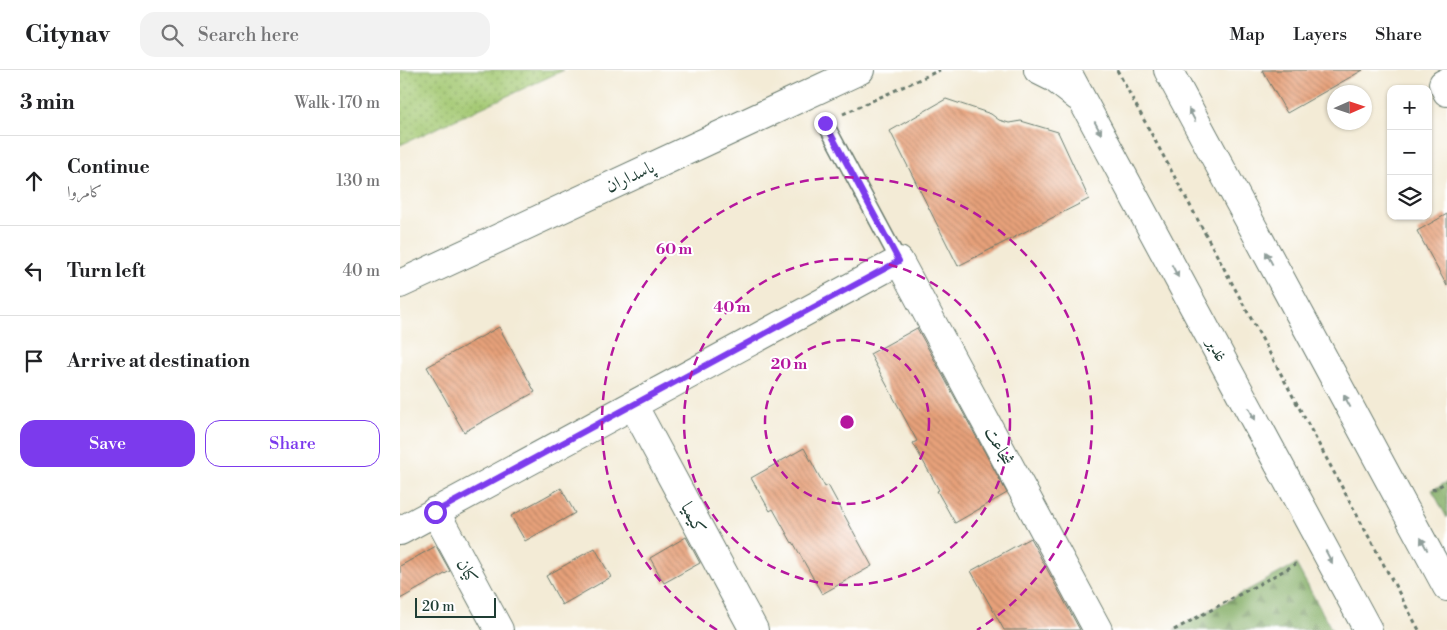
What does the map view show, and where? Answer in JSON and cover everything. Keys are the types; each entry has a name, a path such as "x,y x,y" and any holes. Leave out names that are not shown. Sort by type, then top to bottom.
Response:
{"main road":[{"name":"پاسداران","path":"400,284 860,70"},
{"path":"1038,70 1054,78 1083,101"},
{"name":"غدیر","path":"1066,70 1368,630"},
{"path":"1168,70 1447,587"},
{"path":"1447,82 1443,84 1447,92"},
{"path":"400,531 899,261"},
{"name":"شجاعت","path":"899,261 1098,630"},
{"name":"کیمیا","path":"633,405 754,630"},
{"name":"کیان","path":"435,512 499,630"}],"lane":[{"path":"825,123 899,261"}],"path":[{"path":"825,123 940,70"},
{"path":"1117,70 1419,630"},
{"path":"1432,490 1447,482"},
{"path":"1174,630 1296,564"}],"green space":[{"path":"400,70 564,70 400,145"},
{"path":"1447,482 1447,518 1432,490"},
{"path":"1296,564 1332,630 1174,630"}],"building":[{"path":"1262,70 1363,70 1336,85 1327,85 1327,90 1287,113"},
{"path":"946,99 991,114 999,120 1009,123 1021,121 1058,132 1089,199 958,266 890,131"},
{"path":"1447,214 1447,286 1417,231"},
{"path":"499,327 535,392 464,432 427,367"},
{"path":"917,328 1007,493 955,523 913,443 917,441 870,354"},
{"path":"804,448 825,487 828,485 872,566 822,594 773,509 770,511 751,478"},
{"path":"561,488 575,513 525,541 511,516"},
{"path":"686,537 700,563 664,583 650,558"},
{"path":"1030,538 1080,630 1004,630 971,571"},
{"path":"436,546 450,571 400,599 400,566"},
{"path":"595,548 611,577 562,605 546,576"}],"route":[{"path":"435,512 899,261 825,123"}]}
